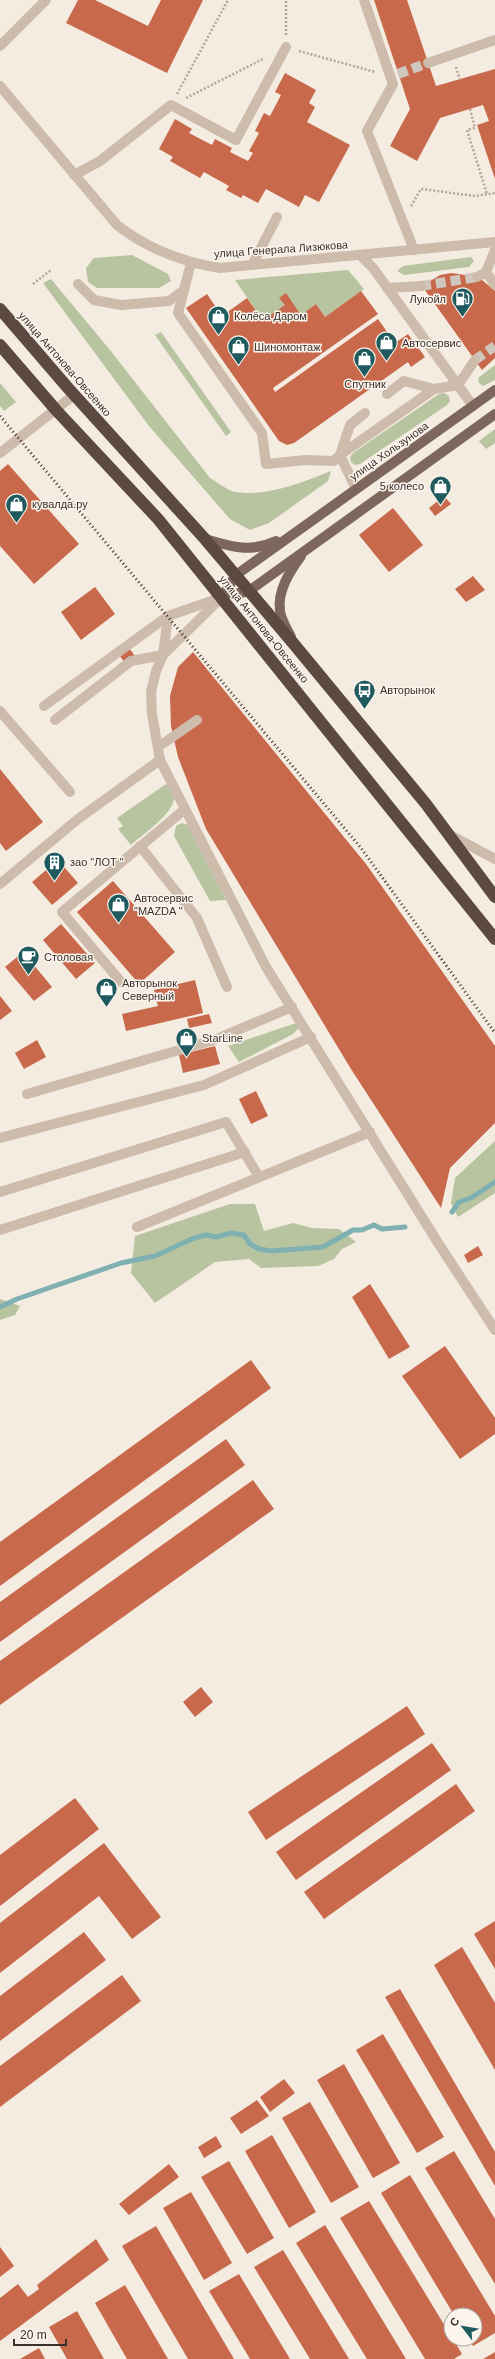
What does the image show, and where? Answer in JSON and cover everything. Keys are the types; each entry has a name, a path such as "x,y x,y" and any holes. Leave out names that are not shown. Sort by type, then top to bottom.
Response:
{"highway":[{"name":"улица Антонова-Овсеенко","path":"0,309 74,395 236,575 426,804 495,897"},
{"name":"улица Антонова-Овсеенко","path":"0,345 56,410 158,519 495,939"}],"main road":[{"name":"улица Хользунова","path":"222,597 236,575 495,390"},
{"path":"222,597 249,591 495,414"},
{"name":"улица Хользунова","path":"205,539 235,548 261,548 296,532"},
{"path":"293,643 280,611 282,591 293,567 308,548"}],"street":[{"path":"0,46 46,0"},
{"path":"364,0 394,75 393,84 367,130 414,250"},
{"path":"428,63 495,40"},
{"path":"74,175 100,161 172,105 236,140 286,47"},
{"name":"улица Генерала Лизюкова","path":"0,86 117,225 137,241 191,263 220,268 495,242"},
{"path":"252,265 277,217"},
{"path":"477,277 486,272 495,250"},
{"path":"360,255 387,288 473,406"},
{"path":"191,263 178,313 262,433 266,464 306,460 334,461 340,455 434,389"},
{"path":"486,272 495,285"},
{"path":"78,284 94,300 121,305 169,301 184,290"},
{"path":"387,288 421,286"},
{"path":"387,394 404,381 434,389 458,385 475,360"},
{"path":"0,454 74,395"},
{"path":"356,490 340,455 350,425 365,413"},
{"path":"44,706 168,616 222,597"},
{"path":"55,720 131,661 163,655 222,597"},
{"path":"168,616 163,655 156,671 151,692 152,714 160,760 266,967 495,1330"},
{"path":"0,711 70,792"},
{"path":"158,747 197,720"},
{"path":"0,884 78,819 160,760"},
{"path":"121,982 62,912 185,809"},
{"path":"448,834 495,860"},
{"path":"140,846 197,918 227,987"},
{"path":"27,1094 214,1040 292,1007"},
{"path":"0,1138 204,1085 311,1037"},
{"path":"0,1192 226,1122 260,1177"},
{"path":"137,1227 370,1132"},
{"path":"0,1230 245,1152"}],"path":[{"path":"172,105 228,0"},
{"path":"286,0 286,47"},
{"path":"172,105 286,47 394,75"},
{"path":"470,109 475,128 467,130 487,194"},
{"path":"410,207 421,190 475,196 495,193"},
{"path":"33,284 51,270"}],"green space":[{"path":"132,255 168,274 171,281 159,288 97,288 88,282 86,268 94,258"},
{"path":"471,257 474,261 469,267 404,275 397,271 403,266"},
{"path":"348,270 364,289 325,317 316,304 301,315 286,294 280,298 285,305 263,320 235,280"},
{"path":"51,279 110,350 210,478 229,490 243,493 256,493 282,488 331,471 328,481 269,523 250,530 230,519 149,426 43,283"},
{"path":"161,332 231,432 226,436 155,335"},
{"path":"495,365 495,380 483,386 479,383 478,378"},
{"path":"0,383 16,402 4,411 0,406"},
{"path":"444,393 449,396 450,401 447,405 360,464 355,465 351,462 350,457 353,453 439,394"},
{"path":"495,429 495,443 486,449 479,441"},
{"path":"166,784 174,794 174,801 171,808 158,822 131,845 118,829 123,826 117,818"},
{"path":"182,823 188,825 226,900 210,901 174,836 176,826"},
{"path":"299,1022 298,1029 293,1034 239,1062 228,1046"},
{"path":"495,1141 495,1193 458,1217 451,1203 455,1178"},
{"path":"230,1204 255,1204 264,1231 293,1223 312,1228 339,1229 356,1242 342,1249 334,1259 318,1266 261,1268 249,1259 215,1262 155,1303 131,1273 135,1236"},
{"path":"0,1299 20,1306 15,1315 0,1320"}],"building":[{"path":"78,0 95,0 148,26 161,0 203,0 167,73 66,23"},
{"path":"374,0 407,0 436,86 495,69 495,179 477,125 489,121 483,105 440,118 417,161 390,146 410,109"},
{"path":"285,73 316,90 309,103 315,107 307,122 350,145 319,202 305,195 299,207 266,189 258,203 243,195 241,198 226,190 229,186 204,172 200,178 170,161 173,157 159,149 175,119 192,129 189,133 212,145 215,139 232,148 230,152 248,161 253,153 249,151 259,133 255,131 264,113 270,116 281,95 275,92"},
{"path":"451,273 472,276 482,280 495,291 495,358 482,370 422,286 440,275"},
{"path":"361,291 378,314 273,388 275,392 378,319 395,343 408,334 425,357 411,367 408,362 294,443 287,445 279,441 186,308 207,294 222,316 247,298 263,320 285,305 279,298 286,293 301,315 316,304 325,317"},
{"path":"8,464 79,544 34,584 0,546 0,471"},
{"name":"5 колесо","path":"444,496 451,504 435,516 429,508"},
{"path":"393,508 423,545 389,572 359,535"},
{"path":"473,576 485,590 466,602 455,589"},
{"path":"95,587 115,614 81,640 61,612"},
{"path":"129,648 135,656 125,663 119,655"},
{"path":"193,652 366,864 495,1046 495,1123 450,1168 441,1208 351,1069 206,829 178,757 171,726 170,696 178,667"},
{"path":"0,769 43,822 6,851 0,843"},
{"name":"зао \"ЛОТ \"","path":"58,860 78,883 52,905 32,882"},
{"path":"113,881 175,952 139,984 77,912"},
{"path":"61,924 95,963 76,979 43,940"},
{"name":"Столовая","path":"23,952 52,987 34,1001 5,967"},
{"path":"195,980 203,1013 126,1031 122,1014 158,1006 154,990"},
{"path":"0,996 12,1011 0,1020"},
{"path":"209,1014 212,1023 189,1028 187,1019"},
{"path":"37,1040 46,1057 24,1069 15,1053"},
{"path":"215,1046 220,1064 183,1073 179,1055"},
{"path":"256,1091 268,1116 251,1124 239,1099"},
{"path":"478,1246 483,1255 468,1263 464,1255"},
{"path":"370,1284 410,1347 389,1359 352,1297"},
{"path":"445,1346 495,1418 495,1434 460,1459 402,1376"},
{"path":"251,1360 271,1388 0,1586 0,1542"},
{"path":"226,1439 245,1465 0,1642 0,1602"},
{"path":"253,1480 274,1509 0,1705 0,1661"},
{"path":"201,1687 213,1702 195,1717 183,1702"},
{"path":"407,1706 425,1734 266,1840 248,1812"},
{"path":"432,1743 451,1770 296,1880 276,1852"},
{"path":"456,1784 475,1811 324,1919 304,1892"},
{"path":"75,1798 99,1829 0,1906 0,1855"},
{"path":"104,1843 161,1917 132,1939 99,1896 0,1973 0,1923"},
{"path":"495,1921 495,1969 474,1934"},
{"path":"84,1932 106,1960 0,2041 0,1996"},
{"path":"462,1947 495,2003 495,2070 434,1965"},
{"path":"122,1975 141,2001 0,2107 0,2066"},
{"path":"400,1989 495,2152 495,2186 385,1997"},
{"path":"383,2034 444,2137 417,2153 356,2050"},
{"path":"344,2064 400,2163 373,2178 317,2080"},
{"path":"284,2079 295,2093 270,2112 260,2097"},
{"path":"257,2100 269,2116 241,2134 230,2118"},
{"path":"310,2102 359,2187 331,2203 282,2118"},
{"path":"272,2135 316,2212 289,2228 245,2151"},
{"path":"216,2136 222,2147 204,2158 198,2147"},
{"path":"454,2151 495,2219 495,2284 425,2168"},
{"path":"229,2161 274,2238 247,2254 201,2177"},
{"path":"169,2164 179,2177 129,2215 119,2204"},
{"path":"410,2175 495,2316 495,2333 483,2340 483,2307 449,2307 381,2193"},
{"path":"191,2192 232,2263 204,2280 163,2208"},
{"path":"369,2201 443,2323 443,2347 458,2347 462,2354 454,2359 425,2359 340,2218"},
{"path":"325,2225 406,2359 367,2359 296,2243"},
{"path":"156,2226 234,2359 188,2359 122,2246"},
{"path":"96,2239 109,2260 0,2341 0,2298 18,2284 28,2297 39,2289 37,2285"},
{"path":"0,2247 14,2266 0,2277"},
{"path":"283,2250 349,2359 310,2359 254,2267"},
{"path":"239,2274 290,2359 250,2359 209,2291"},
{"path":"125,2285 168,2359 127,2359 95,2303"},
{"path":"77,2311 104,2359 67,2359 49,2327"},
{"path":"39,2348 45,2359 20,2359"},
{"path":"495,2352 495,2359 483,2359"}],"waterway":[{"path":"452,1212 459,1202 471,1198 495,1182"},
{"path":"0,1307 17,1299 121,1263 155,1256 194,1238 206,1235 216,1237 231,1233 244,1235 250,1244 259,1249 272,1251 323,1247 353,1230 362,1230 374,1225 382,1229 405,1227"}],"tunnel":[{"path":"398,74 428,63"},
{"path":"421,286 477,277"},
{"path":"475,360 495,346"}],"railway":[{"path":"0,416 361,848 495,1033"}],"place":[{"name":"Лукойл","path":"462,318"},
{"name":"Колёса Даром","path":"218,336"},
{"name":"Автосервис","path":"386,362"},
{"name":"Шиномонтаж","path":"239,366"},
{"name":"Спутник","path":"365,378"},
{"name":"5 колесо","path":"440,506"},
{"name":"кувалда.ру","path":"16,524"},
{"name":"Авторынок","path":"364,710"},
{"name":"зао \"ЛОТ \"","path":"55,882"},
{"name":"Автосервис \"MAZDA \"","path":"118,924"},
{"name":"Столовая","path":"29,976"},
{"name":"Авторынок Северный","path":"106,1008"},
{"name":"StarLine","path":"186,1058"}]}
